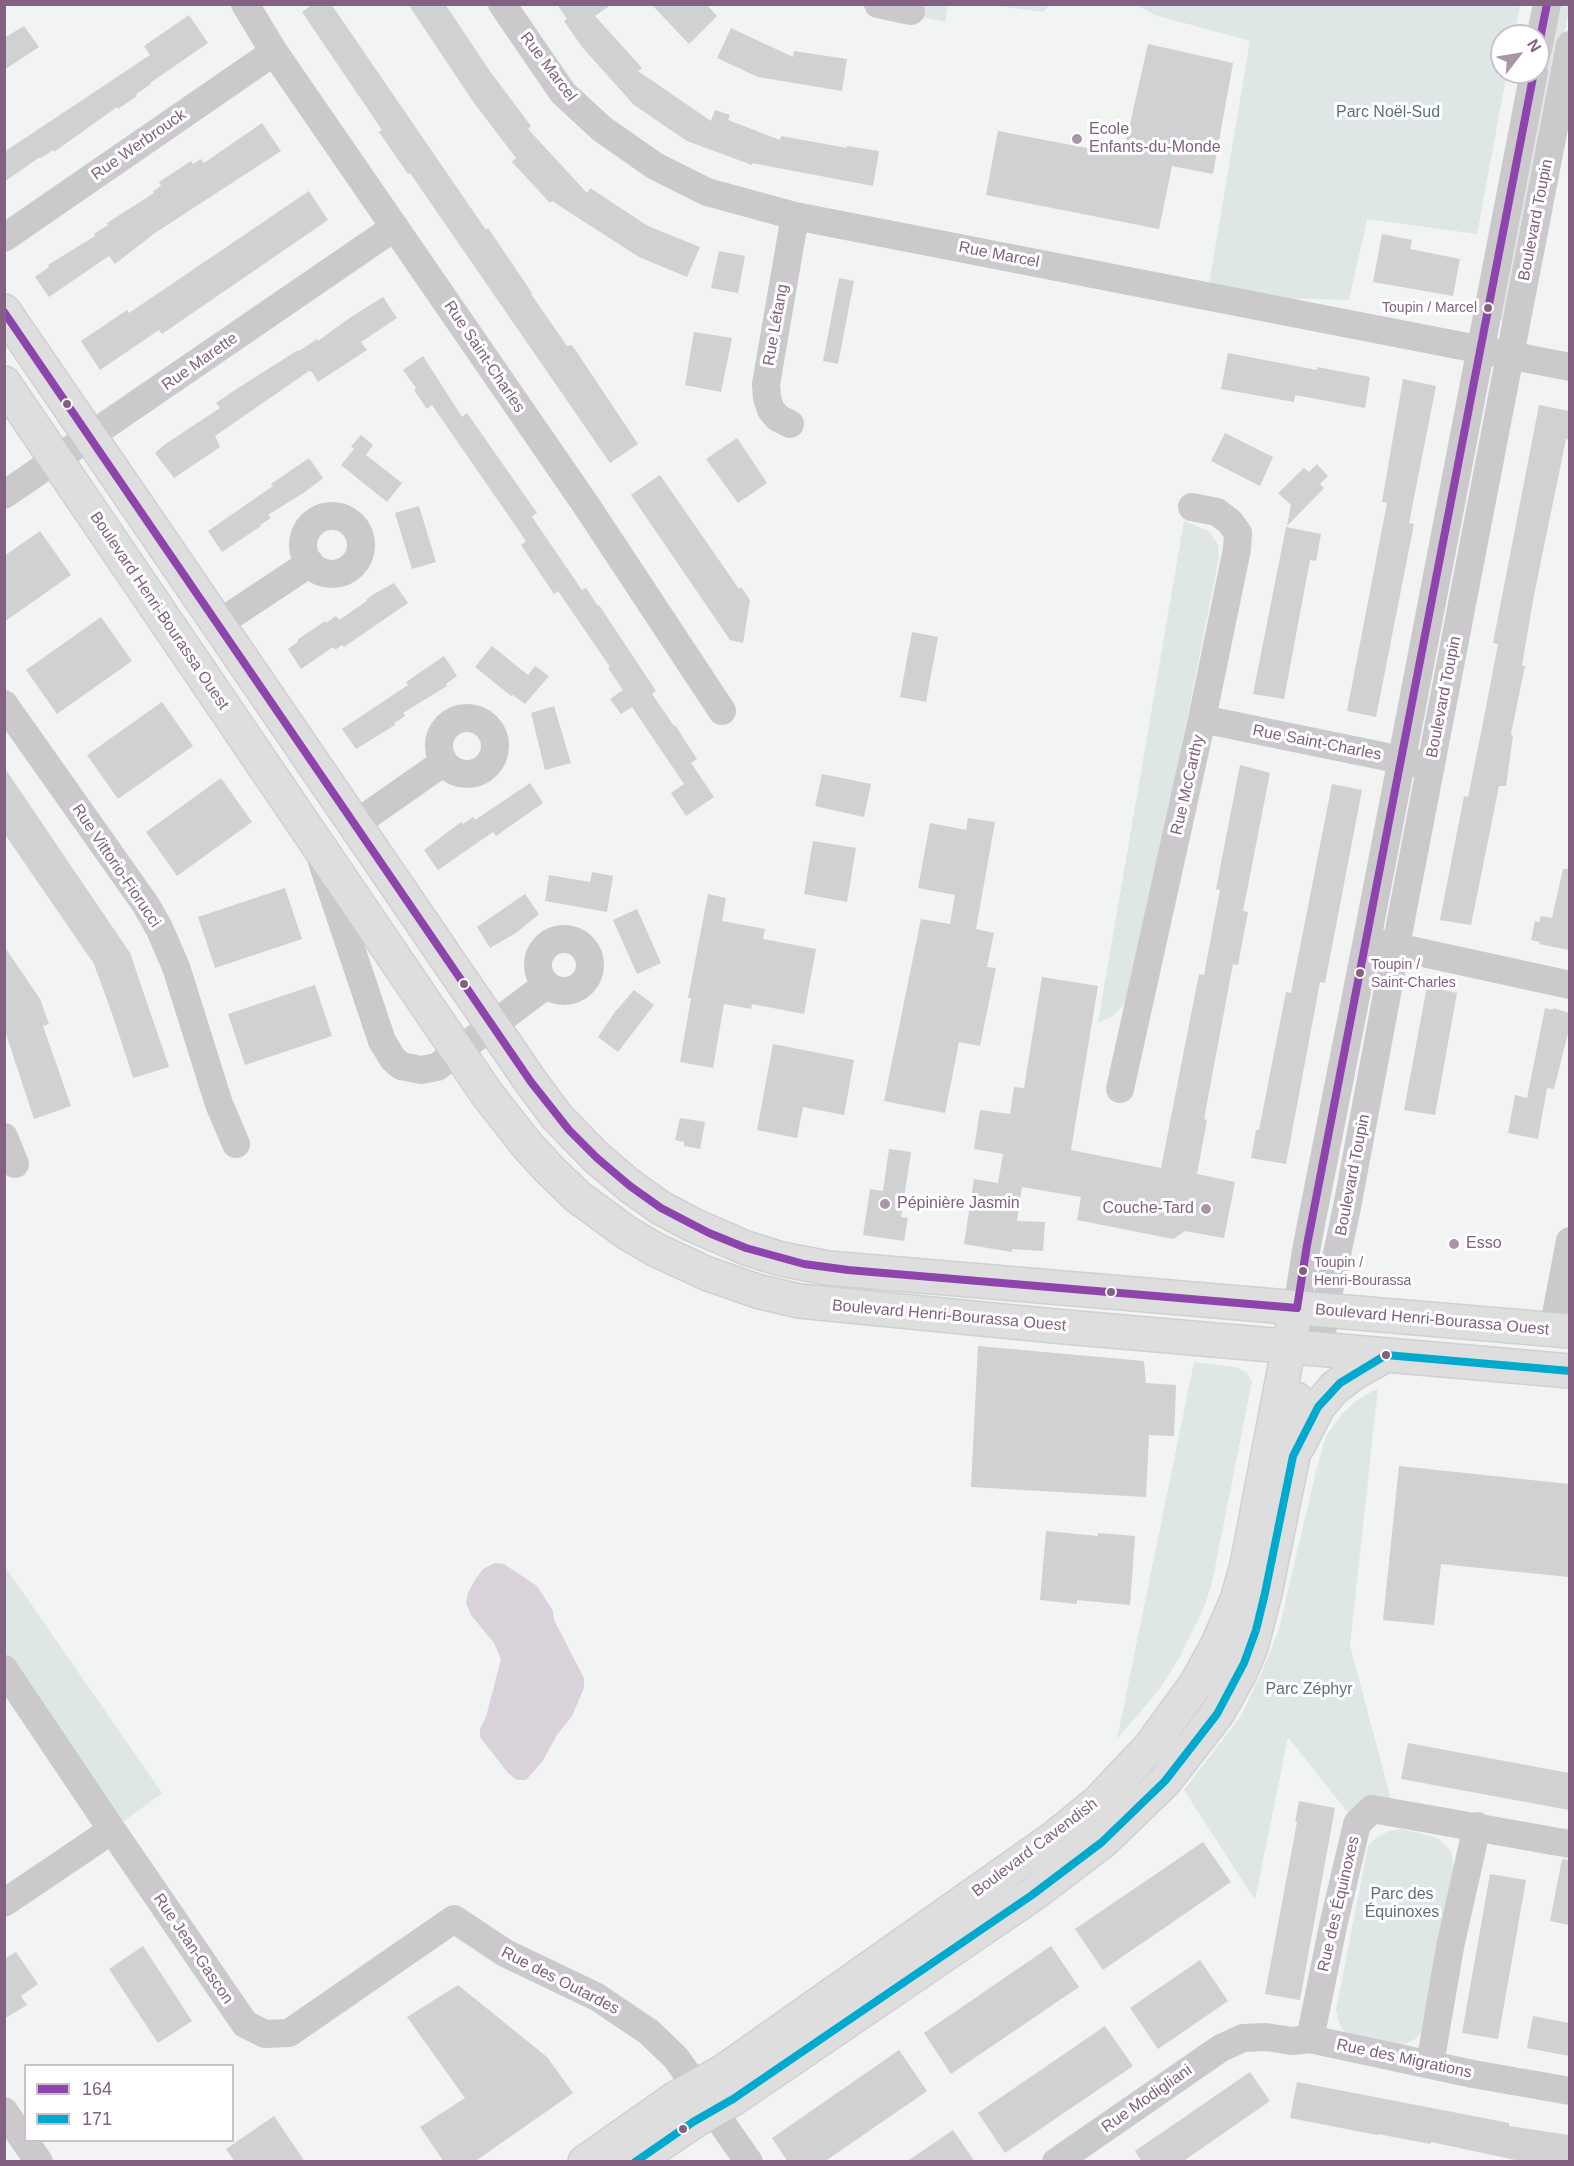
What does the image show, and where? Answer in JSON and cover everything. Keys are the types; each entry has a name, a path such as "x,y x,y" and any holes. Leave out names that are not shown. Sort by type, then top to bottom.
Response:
{"main road":[{"name":"Boulevard Henri-Bourassa Ouest","path":"4,310 491,1026 557,1117 614,1173 647,1198 678,1218 746,1248 804,1264 848,1270 1561,1330"},
{"name":"Boulevard Henri-Bourassa Ouest","path":"4,383 487,1094 527,1145 578,1197 608,1221 642,1243 691,1267 727,1281 777,1296 839,1306 1569,1371"},
{"name":"Boulevard Toupin","path":"1303,1348 1311,1309"},
{"name":"Boulevard Cavendish","path":"585,2162 676,2098 734,2099 1052,1882 1117,1829 1166,1780 1217,1714 1240,1673 1251,1647 1265,1593 1293,1456 1294,1412 1303,1348"},
{"name":"Boulevard Cavendish","path":"634,2162 705,2098 724,2071 826,2001 921,1930 1070,1826 1126,1774 1156,1739 1203,1672 1225,1630 1237,1600 1303,1348"},
{"path":"1293,1456 1318,1407 1334,1388 1354,1372 1386,1355"}],"street":[{"name":"Rue Saint-Charles","path":"245,4 274,52 586,505 722,711"},
{"name":"Rue Marcel","path":"502,4 563,93 602,129 655,166 707,192 795,216 1569,367"},
{"path":"878,4 911,11"},
{"path":"1542,24 1546,4"},
{"name":"Boulevard Toupin","path":"1311,1309 1347,1207 1569,45"},
{"name":"Rue Werbrouck","path":"4,238 274,52"},
{"name":"Boulevard Toupin","path":"1311,1309 1306,1245 1532,84"},
{"name":"Rue Létang","path":"790,424 778,418 771,410 766,384 795,216"},
{"name":"Rue Marette","path":"4,495 395,227"},
{"name":"Rue McCarthy","path":"1120,1089 1237,549 1238,533 1230,522 1217,512 1192,507"},
{"path":"218,624 310,563"},
{"name":"Rue Vittorio-Fiorucci","path":"4,704 146,905 159,928 176,968 219,1104 236,1144"},
{"name":"Rue Saint-Charles","path":"1202,719 1431,766"},
{"path":"354,825 444,762"},
{"name":"Boulevard Henri-Bourassa Ouest","path":"315,839 382,1041 393,1059 401,1066 421,1070 437,1067 458,1052"},
{"path":"1367,940 1569,985"},
{"path":"458,1052 546,985"},
{"path":"4,1137 15,1164"},
{"path":"1561,1330 1569,1241"},
{"name":"Rue Jean-Gascon","path":"4,1669 245,2024 266,2034 289,2033 454,1919"},
{"name":"Rue des Équinoxes","path":"1310,2039 1357,1824 1372,1809 1569,1844"},
{"path":"1430,2064 1450,1947 1477,1826"},
{"path":"4,1903 112,1830"},
{"name":"Rue des Outardes","path":"454,1919 505,1953 597,1996 662,2043 705,2098 748,2162"},
{"name":"Rue des Migrations","path":"1238,2039 1258,2037 1292,2041 1310,2039 1569,2091"},
{"name":"Rue Modigliani","path":"1056,2162 1238,2039"},
{"path":"4,2111 24,2140"},
{"path":"25,2142 39,2162"}],"green space":[{"path":"868,5 948,5 945,22"},
{"path":"991,5 1049,5 1043,12"},
{"name":"Parc Noël-Sud","path":"1136,5 1520,5 1516,24 1490,24 1490,84 1505,84 1477,234 1367,219 1349,300 1207,296 1250,41 1155,15"},
{"path":"1553,5 1569,5 1509,322 1493,319 1538,84 1550,84 1549,24"},
{"path":"1184,521 1209,531 1218,545 1219,558 1133,990 1113,1016 1098,1023"},
{"path":"1194,1362 1236,1367 1247,1373 1252,1381 1212,1583 1203,1610 1178,1660 1159,1690 1117,1739"},
{"name":"Parc Zéphyr","path":"1378,1388 1350,1645 1391,1800 1352,1818 1288,1737 1255,1900 1184,1790 1241,1716 1262,1672 1279,1629 1326,1436 1343,1413 1356,1401"},
{"path":"4,1565 162,1793 112,1830 5,1669"},
{"name":"Parc des Équinoxes","path":"1402,1829 1438,1838 1451,1851 1454,1866 1424,2029 1414,2040 1400,2046 1348,2036 1340,2025 1336,2010 1368,1846 1377,1837 1389,1831"}],"shaded area":[{"path":"495,1563 504,1564 537,1586 553,1611 554,1620 584,1678 584,1688 572,1716 557,1735 542,1762 526,1780 517,1780 508,1773 480,1737 480,1729 486,1717 501,1659 494,1643 471,1615 466,1603 475,1580 483,1569"}],"building":[{"path":"313,4 331,4 486,230 488,228 567,346 572,345 638,444 610,463 410,173 408,174 379,132 382,130 302,12"},
{"path":"408,4 445,4 489,70 531,126 528,129 587,193 590,188 648,226 700,247 687,277 639,257 552,201 550,203 512,162 516,158 474,103"},
{"path":"557,4 612,4 595,16 642,68 638,71 711,121 715,110 730,115 728,120 780,140 781,136 847,148 847,146 879,151 873,186 752,163 752,165 687,141 634,105 582,47 564,21 567,19"},
{"path":"651,4 706,4 717,16 689,44"},
{"path":"189,15 208,43 150,83 136,94 137,96 118,109 117,107 54,152 53,150 40,157 4,182 4,152 150,55 144,46"},
{"path":"24,26 39,47 4,70 4,38"},
{"path":"731,28 793,57 794,51 847,59 842,91 758,77 717,58"},
{"path":"1148,44 1233,63 1213,174 1172,166 1159,229 986,195 998,131 1123,155"},
{"path":"262,123 281,151 155,233 115,264 109,256 49,297 35,277 49,267 48,265 95,236 94,234 108,225 107,223 154,193 153,191 161,186 159,182 191,161 193,164 201,159 204,163"},
{"path":"309,191 328,220 162,334 159,330 100,370 81,341 127,310 129,313"},
{"path":"1382,234 1412,240 1410,249 1460,259 1453,296 1373,282"},
{"path":"719,251 745,256 738,293 711,288"},
{"path":"839,278 854,281 838,364 823,361"},
{"path":"383,297 397,318 361,342 367,350 318,382 309,371 215,436 220,447 174,478 155,453 164,445 220,408 216,403 235,390 298,350 317,339 318,341"},
{"path":"694,332 732,338 721,392 685,385"},
{"path":"1228,353 1317,370 1317,367 1370,377 1365,408 1295,395 1294,402 1221,389"},
{"path":"423,356 462,417 467,413 537,513 532,517 582,590 586,588 599,605 656,691 652,694 697,759 691,763 714,797 686,816 671,793 684,784 632,707 621,714 610,699 623,690 608,668 610,667 558,591 554,594 521,545 526,541 432,405 427,409 414,390 416,388 403,370"},
{"path":"1403,379 1436,386 1409,523 1414,524 1376,717 1347,711 1387,503 1382,502"},
{"path":"1539,405 1569,411 1569,440 1566,439 1534,595 1522,665 1525,666 1511,734 1513,736 1506,786 1499,786 1471,925 1440,920 1464,796 1468,797 1482,728 1498,644 1493,643"},
{"path":"1225,433 1273,457 1260,486 1211,461"},
{"path":"361,435 373,445 366,455 402,483 387,502 341,465 354,449 351,446"},
{"path":"737,438 767,483 738,503 706,459"},
{"path":"309,458 323,478 268,515 271,518 222,552 208,531"},
{"path":"1317,464 1328,476 1320,484 1324,488 1287,526 1291,505 1278,493 1304,468 1309,472"},
{"path":"660,475 739,589 741,587 750,600 743,643 730,640 631,495"},
{"path":"419,506 436,562 412,569 395,513"},
{"path":"1286,527 1321,534 1316,561 1310,560 1284,699 1253,694"},
{"path":"40,531 71,575 4,622 4,556"},
{"path":"394,583 408,603 344,647 342,645 335,650 333,647 301,669 288,649 298,642 297,640 325,621 326,623 336,616 339,620 374,594"},
{"path":"101,617 132,661 57,714 26,670"},
{"path":"912,632 938,637 926,702 900,697"},
{"path":"492,646 528,675 535,666 549,676 525,704 513,695 511,696 475,667"},
{"path":"444,656 457,676 446,684 447,686 403,713 405,716 394,723 395,725 356,749 342,729 408,685 406,682"},
{"path":"162,702 193,746 118,799 87,755"},
{"path":"554,706 571,763 545,770 531,713"},
{"path":"1240,765 1270,773 1243,911 1248,912 1238,965 1233,964 1204,1119 1207,1120 1197,1174 1235,1182 1224,1238 1185,1231 1173,1239 1077,1220 1081,1197 1022,1187 1017,1221 1045,1222 1043,1251 1012,1249 1012,1252 964,1244 974,1179 998,1183 1003,1154 974,1149 980,1110 1010,1114 1014,1087 1024,1088 1042,977 1098,986 1071,1150 1161,1168 1199,974 1204,975 1220,890 1216,889"},
{"path":"4,767 130,953 169,1067 133,1078 94,964 4,833"},
{"path":"822,774 871,784 864,817 815,806"},
{"path":"221,778 252,822 177,876 146,832"},
{"path":"530,783 543,803 496,836 493,832 438,870 424,850 461,822 463,824 473,817 475,820"},
{"path":"1332,784 1362,790 1325,983 1320,982 1286,1164 1251,1158 1256,1130 1259,1130 1286,992 1291,993"},
{"path":"968,818 995,822 976,929 994,933 987,967 996,968 980,1046 959,1042 945,1113 884,1101 921,919 950,924 955,895 918,888 930,823 966,830"},
{"path":"813,841 856,848 847,902 804,894"},
{"path":"1563,869 1569,869 1569,950 1539,944 1540,942 1531,940 1535,921 1539,922 1541,916 1552,918"},
{"path":"592,872 613,876 607,912 545,901 549,875 590,882"},
{"path":"285,888 302,939 215,968 198,917"},
{"path":"525,894 539,914 516,933 490,948 477,927"},
{"path":"708,894 726,898 722,921 765,929 763,939 816,949 804,1014 752,1004 751,1009 724,1004 713,1068 680,1062 691,998 688,998"},
{"path":"637,909 661,963 637,974 613,920"},
{"path":"4,946 40,999 49,1024 43,1026 71,1106 34,1119 4,1028"},
{"path":"315,985 332,1036 245,1065 228,1014"},
{"path":"1427,986 1457,993 1435,1115 1404,1110"},
{"path":"634,990 654,1005 618,1052 598,1037"},
{"path":"1545,1008 1569,1013 1569,1029 1554,1089 1547,1088 1538,1139 1508,1133 1515,1095 1527,1098"},
{"path":"773,1044 854,1060 844,1115 803,1107 797,1138 757,1130"},
{"path":"680,1118 705,1122 700,1149 684,1146 684,1142 675,1140"},
{"name":"Pépinière Jasmin","path":"889,1149 911,1152 901,1217 908,1218 904,1241 863,1235 870,1189 883,1191"},
{"path":"978,1346 1144,1361 1146,1383 1176,1385 1174,1436 1149,1435 1146,1497 971,1487"},
{"path":"1399,1466 1569,1484 1569,1577 1441,1564 1434,1625 1383,1620"},
{"path":"1046,1531 1098,1536 1098,1533 1135,1536 1130,1605 1077,1600 1077,1604 1040,1600"},
{"path":"1408,1743 1569,1773 1569,1810 1401,1779"},
{"path":"1299,1801 1335,1808 1300,2000 1265,1994"},
{"path":"1203,1842 1231,1882 1103,1970 1075,1929"},
{"path":"1562,1859 1569,1860 1569,1925 1550,1921"},
{"path":"1490,1874 1526,1880 1498,2039 1462,2033"},
{"path":"143,1946 192,2021 158,2043 109,1969"},
{"path":"1051,1946 1079,1987 951,2074 924,2033"},
{"path":"16,1952 38,1984 21,1996 27,2005 4,2019 4,1959"},
{"path":"1200,1960 1228,2001 1158,2049 1130,2008"},
{"path":"458,1985 547,2057 573,2093 474,2162 444,2162 420,2127 465,2098 407,2017"},
{"path":"1533,2016 1569,2023 1569,2056 1527,2048"},
{"path":"1105,2026 1133,2066 1005,2153 978,2113"},
{"path":"899,2050 927,2091 824,2162 788,2162 772,2138"},
{"path":"1250,2072 1270,2101 1182,2162 1142,2162 1135,2151"},
{"path":"1297,2082 1509,2123 1509,2126 1569,2135 1569,2162 1525,2162 1431,2142 1430,2144 1377,2135 1290,2118"},
{"path":"274,2116 305,2162 235,2162 226,2149"},
{"path":"953,2130 975,2162 906,2162"}],"transit line":[{"name":"164","path":"1543,24 1547,4"},
{"name":"164","path":"4,312 531,1082 569,1130 630,1186 661,1208 709,1233 746,1248 804,1264 848,1270 1297,1308 1307,1245 1532,84"},
{"name":"171","path":"635,2162 693,2122 733,2099 1032,1895 1102,1842 1165,1781 1217,1714 1244,1663 1256,1630 1265,1593 1293,1456 1318,1407 1340,1383 1386,1355 1570,1371"}],"place":[{"name":"Ecole Enfants-du-Monde","path":"1077,139"},
{"name":"Toupin / Marcel","path":"1488,308"},
{"name":"Toupin / Saint-Charles","path":"1360,973"},
{"name":"Pépinière Jasmin","path":"885,1204"},
{"name":"Couche-Tard","path":"1206,1209"},
{"name":"Esso","path":"1454,1244"},
{"name":"Toupin / Henri-Bourassa","path":"1303,1271"}]}
